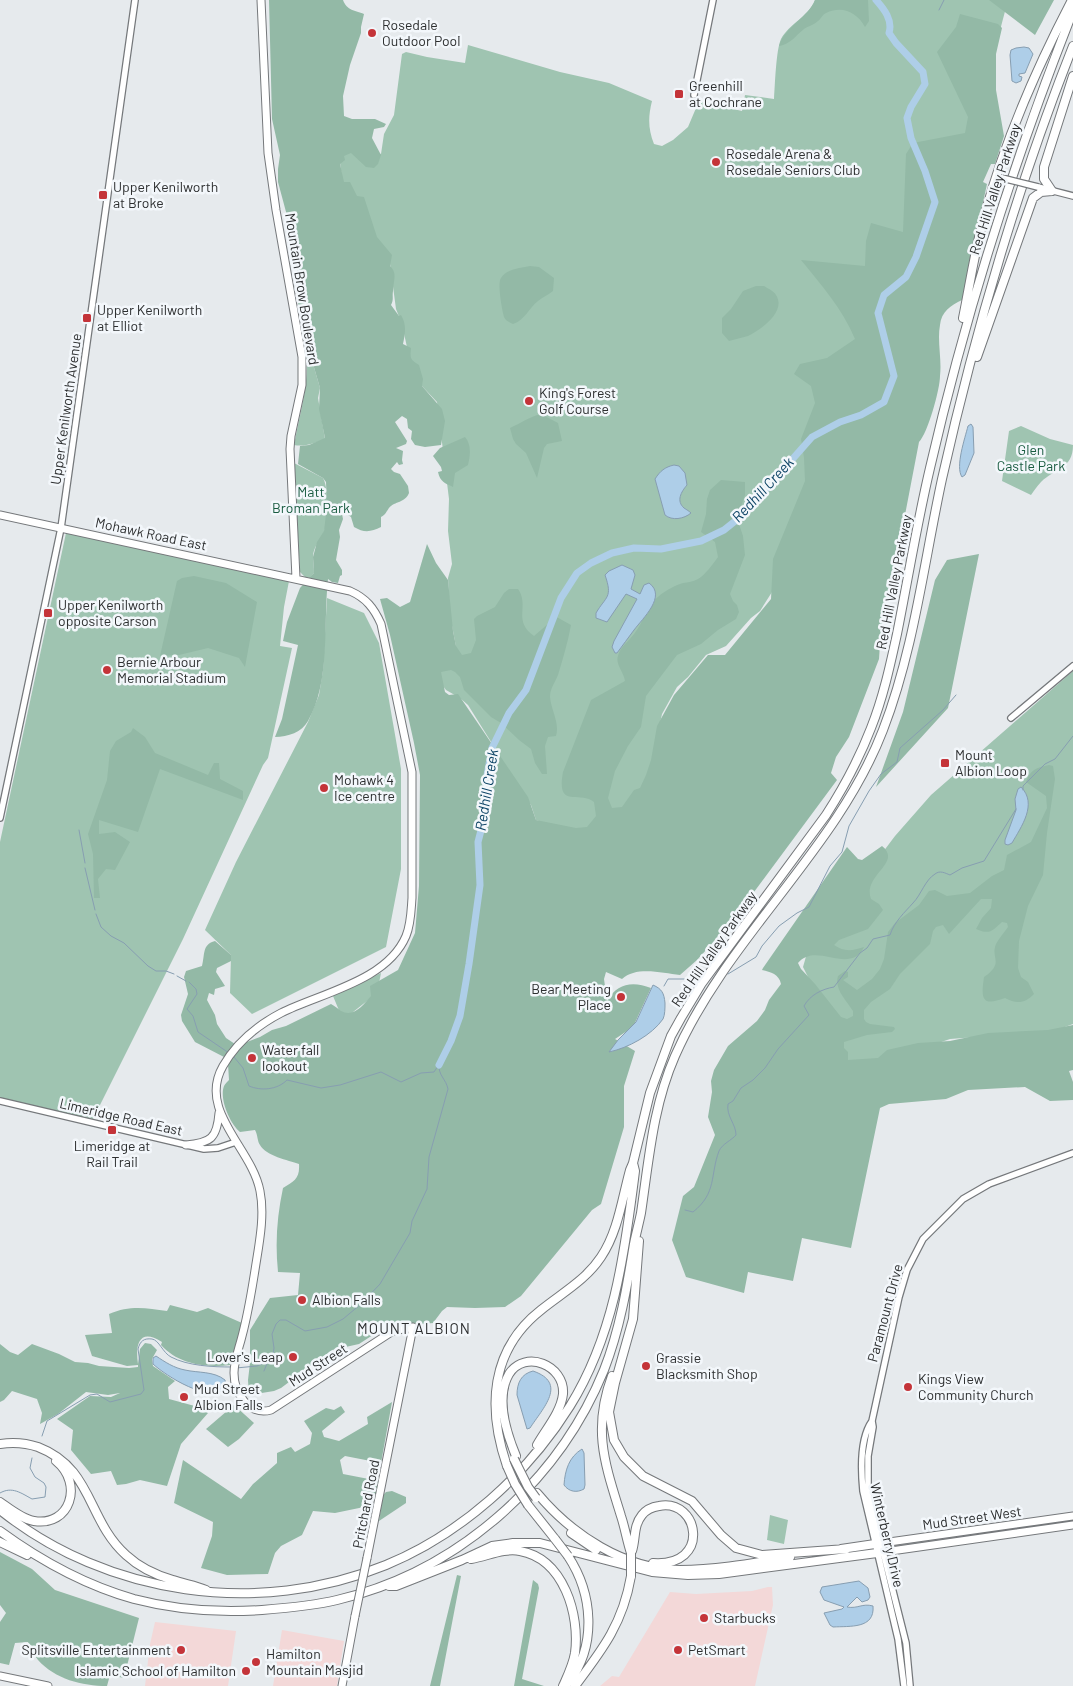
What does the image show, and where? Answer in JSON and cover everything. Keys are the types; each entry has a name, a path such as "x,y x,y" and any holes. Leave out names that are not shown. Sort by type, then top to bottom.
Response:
{"highway":[{"path":"960,345 979,238 1034,76 1072,0"},
{"name":"Red Hill Valley Parkway","path":"0,1510 52,1546 88,1563 157,1585 182,1590 242,1593 320,1585 356,1576 387,1564 427,1545 456,1527 497,1494 526,1464 554,1429 585,1378 609,1320 617,1288 633,1185 635,1171 633,1163 644,1115 671,1036 691,1001 731,943 826,815 848,779 872,727 892,657 929,469 960,345 1006,194 1042,89 1073,11"},
{"name":"Red Hill Valley Parkway","path":"0,1531 54,1567 78,1579 131,1598 183,1608 215,1611 250,1611 315,1605 382,1586 449,1552 486,1526 515,1502 541,1474 561,1447 581,1418 602,1375 612,1349 627,1290 640,1216 649,1147 656,1115 671,1065 688,1027 703,1002 846,802 870,761 881,737 900,682 962,396 998,260 1038,138 1073,46"},
{"path":"962,396 1033,198 1041,192 1052,191 1044,179 1044,167 1073,76"},
{"path":"565,1686 576,1673 585,1652 589,1621 585,1591 574,1565 528,1505 515,1484 500,1447 496,1426 495,1394 502,1364 518,1333 529,1320 578,1282 601,1258 612,1236 633,1163"},
{"path":"640,1216 633,1319 614,1383 609,1412 614,1440 624,1457 643,1476 692,1501 728,1543 744,1551 762,1554 846,1549"},
{"path":"629,1332 606,1392 601,1433 606,1468 627,1534 631,1553"},
{"path":"515,1457 504,1413 504,1386 513,1370 522,1364 532,1362 543,1364 551,1367 557,1374 562,1384 562,1395 553,1418 526,1464"},
{"path":"497,1386 502,1424 515,1457 537,1496 555,1520 583,1543 652,1572 679,1575 719,1574 880,1553"},
{"path":"0,1444 22,1443 55,1455 74,1471 104,1528 124,1554 148,1571 210,1592"},
{"path":"0,1448 24,1448 48,1456 62,1467 68,1475 71,1485 70,1499 67,1506 60,1514 46,1521 28,1520 0,1502"},
{"path":"575,1686 603,1648 617,1624 624,1606 631,1576 631,1553 635,1528 646,1511 662,1505 680,1509 686,1515 692,1527 693,1539 691,1546 683,1557 668,1563 634,1564"},
{"path":"0,1542 54,1567"},
{"path":"382,1586 396,1586 492,1546 513,1543 531,1543 558,1547 662,1569 700,1570 878,1544"},
{"path":"462,1560 516,1550 539,1558 556,1574 570,1602 576,1636 571,1668 565,1686"}],"main road":[{"name":"Mountain Brow Boulevard","path":"261,0 268,153 302,357 302,385 292,426 290,449 296,578"},
{"name":"Mohawk Road East","path":"0,515 296,578"},
{"path":"186,1145 202,1143 212,1138 218,1129 217,1091 221,1070 240,1043 259,1026 282,1013 361,979 381,968 397,953 409,928 412,880 412,772 384,634 378,616 369,603 357,594 296,578"},
{"path":"219,1110 236,1142"},
{"name":"Mud Street","path":"236,1142 256,1175 262,1205 251,1306 236,1359 235,1380 240,1394 252,1408 263,1412 271,1410 382,1337 397,1329 413,1327"},
{"name":"Pritchard Road","path":"342,1686 413,1327"},
{"path":"382,1337 392,1333 402,1333 406,1335 409,1344"},
{"name":"Mud Street West","path":"878,1544 1073,1516"},
{"name":"Mud Street West","path":"880,1553 1073,1525"},
{"path":"0,1676 48,1686"}],"street":[{"name":"Upper Kenilworth Avenue","path":"0,818 61,528 135,0"},
{"path":"694,95 714,0"},
{"path":"999,178 1073,196"},
{"path":"1011,718 1073,666"},
{"name":"Limeridge Road East","path":"0,1101 212,1150 236,1142"},
{"name":"Paramount Drive","path":"872,1421 899,1297 907,1270 923,1239 958,1204 989,1184 1073,1153"},
{"name":"Winterberry Drive","path":"872,1421 868,1427 863,1451 862,1481 865,1504 878,1544 898,1639 904,1686"},
{"name":"Winterberry Drive","path":"880,1553 906,1643 910,1686"}],"shaded area":[{"path":"772,1587 773,1605 755,1686 600,1686 612,1676 619,1677 670,1592 696,1594 752,1591"},
{"path":"155,1622 236,1631 228,1686 145,1686 150,1644"},
{"path":"282,1630 344,1641 337,1686 273,1686"}],"green space":[{"path":"269,0 343,0 352,10 364,14 361,33 350,65 343,96 344,116 352,119 375,119 386,124 384,127 374,129 372,138 381,155 378,164 374,168 366,167 351,153 344,156 345,160 340,164 344,182 350,182 357,196 364,197 377,237 392,255 390,266 394,272 394,278 391,305 399,316 401,315 404,322 403,344 411,348 411,358 419,365 423,379 422,386 442,409 445,421 441,445 425,447 415,445 411,439 412,431 408,428 407,419 402,416 395,422 407,441 406,444 396,448 403,451 403,464 399,465 397,462 391,469 400,474 408,486 409,493 405,499 391,506 381,517 381,527 371,531 361,530 354,527 351,517 345,513 342,514 343,519 339,530 340,537 336,560 342,570 342,575 338,583 328,579 325,652 320,688 315,705 308,721 302,728 290,735 275,737 282,719 298,645 283,641 287,622 300,588 314,573 313,557 317,542 324,531 327,506 326,482 323,478 298,464 300,446 309,445 325,438 319,409 320,388 304,333 298,302 298,278 293,238 278,182 280,155 272,119"},
{"path":"815,0 1008,0 979,110 855,343 772,592 760,611 751,618 726,646 706,655 677,687 662,714 652,760 641,796 599,824 588,828 557,826 536,820 531,805 503,764 468,705 446,690 440,682 439,663 457,652 450,615 448,578 452,564 448,531 449,499 437,402 421,385 408,352 402,324 396,309 390,264 352,255 339,155 355,148 381,154 384,134 394,115 402,54 406,52 465,63 468,45 560,72 609,83 652,101 649,118 651,133 654,144 662,146 673,140 688,127 699,101 742,111 745,95 774,99 777,59 781,39 808,11"},
{"path":"815,0 868,0 869,21 865,27 858,17 849,11 832,11 804,29 790,42 779,46 786,33 807,12"},
{"path":"989,0 1054,0 1035,35"},
{"path":"960,14 998,24 1002,28 996,54 996,90 1004,136 995,164 991,164 983,182 987,184 962,300 954,304 942,316 939,331 940,370 938,391 930,421 919,442 900,541 901,555 894,568 881,629 879,659 849,737 836,757 831,773 837,780 734,919 697,960 680,975 642,971 622,979 606,972 604,979 607,1001 616,990 626,985 632,984 651,988 633,1027 615,1039 635,1051 624,1086 624,1127 601,1204 592,1210 521,1296 505,1307 447,1307 433,1323 392,1326 379,1331 359,1344 332,1350 281,1388 249,1395 250,1330 270,1298 298,1295 300,1273 278,1272 277,1240 279,1209 283,1188 297,1176 299,1164 267,1152 259,1143 255,1130 240,1132 233,1123 226,1111 223,1098 224,1086 229,1080 228,1064 224,1057 195,1042 182,1021 181,1015 188,994 184,977 186,971 202,966 206,947 211,942 215,941 231,955 231,961 217,968 216,972 225,986 215,989 214,995 209,993 207,1000 215,1015 217,1024 226,1038 235,1044 260,1037 331,1004 341,1011 350,1013 362,1006 371,996 370,986 398,970 415,933 419,886 420,775 390,635 380,599 387,598 400,607 410,602 427,544 436,563 448,580 453,631 456,646 462,655 471,653 476,640 474,619 495,607 509,589 518,589 522,601 522,619 527,630 534,636 549,623 553,615 571,625 558,675 550,694 557,731 556,736 548,737 545,746 547,774 542,774 535,763 531,749 501,723 491,717 464,690 460,677 455,672 451,670 441,672 445,692 449,695 458,694 528,797 536,820 576,828 587,827 596,816 594,802 566,795 562,784 563,772 591,700 625,681 617,659 619,653 632,637 655,600 673,587 694,581 700,577 718,557 715,542 701,532 710,490 721,480 745,482 745,495 740,510 739,524 743,536 745,555 730,594 739,612 736,619 718,630 701,644 677,655 646,696 641,727 628,746 615,771 608,798 612,808 622,807 634,790 640,788 651,760 657,726 674,695 708,655 725,655 771,599 773,559 805,481 801,439 815,403 811,386 794,374 800,364 827,358 855,339 838,307 801,260 865,266 866,241 871,223 903,232 906,154 913,143 965,133 968,117 937,52 956,27"},
{"path":"530,266 539,267 554,278 553,291 538,301 521,320 513,324 504,317 500,297 500,281 503,275 510,271"},
{"path":"756,286 764,286 775,294 778,308 771,320 765,325 748,336 729,341 722,333 722,318 731,309 743,291"},
{"path":"303,333 320,388 318,398 325,439 310,444 294,445 307,374"},
{"path":"541,414 558,423 562,441 547,444 544,448 537,478 526,453 513,439 510,428"},
{"name":"Glen Castle Park","path":"1021,426 1050,439 1073,445 1067,464 1046,477 1031,495 1002,481 1009,431"},
{"path":"465,437 470,447 468,465 455,473 453,487 443,482 440,478 438,472 442,471 441,467 433,456 440,448"},
{"name":"Matt Broman Park","path":"294,463 323,478 326,489 327,513 325,527 314,550 314,573 310,578 305,577 300,572"},
{"path":"66,533 289,581 280,646 292,648 268,758 263,765 183,939 93,1119 0,1099 0,842"},
{"path":"979,554 948,708 876,787 903,712 935,580 947,560"},
{"path":"194,576 226,583 257,602 245,667 239,658 208,648 179,655 160,656 177,581"},
{"path":"327,598 364,613 379,643 401,769 401,869 386,947 252,1014 230,993 231,955 205,930 236,862 308,722 319,695 323,670"},
{"path":"1073,671 1073,1024 1054,1031 950,1039 882,1062 844,1066 827,1015 803,967 807,953 895,836 931,795"},
{"path":"133,728 145,737 155,753 208,775 214,763 219,763 220,779 243,791 243,800 160,769 138,832 99,820 99,834 115,832 130,842 115,870 106,869 98,879 100,898 94,898 93,854 88,834 107,780 110,751 116,741 131,732"},
{"path":"1049,765 1053,766 1055,779 1043,875 1028,906 1019,941 1018,968 1021,977 1028,982 1034,994 1027,1000 1020,1002 1005,998 997,1001 987,1001 984,999 984,977 994,968 996,944 1008,927 1007,923 1002,922 988,932 976,929 982,918 991,908 992,899 981,899 949,934 943,925 936,927 930,944 900,974 890,989 871,1002 864,1010 866,1022 894,1027 895,1029 892,1032 867,1035 844,1042 844,1048 848,1052 848,1060 878,1058 887,1050 918,1043 950,1041 988,1033 1048,1030 1073,1025 1073,1070 1069,1071 1073,1082 1073,1100 1050,1101 1025,1087 968,1090 946,1099 889,1104 880,1108 851,1248 802,1238 793,1281 748,1272 744,1293 686,1277 672,1240 683,1196 694,1187 715,1135 708,1117 712,1092 711,1081 714,1070 728,1046 757,1021 781,984 776,976 762,970 847,847 858,859 862,860 882,846 887,852 888,858 872,883 870,891 871,899 879,904 883,910 868,929 839,940 834,945 848,950 864,947 858,955 850,959 842,959 814,955 805,957 798,963 841,1017 847,1019 853,1016 853,1011 839,990 838,976 845,971 848,972 848,977 843,980 857,990 872,979 880,969 884,959 888,932 895,923 919,905 929,891 935,890 947,896 970,893 992,876 1004,870 1007,855 1031,842 1047,808 1046,796 1026,782 1034,770"},
{"path":"381,973 377,993 343,1020 333,996"},
{"path":"170,1305 197,1312 208,1308 242,1323 230,1365 211,1366 192,1363 175,1357 161,1345 162,1342 154,1338 148,1336 140,1340 137,1350 138,1364 140,1349 145,1343 151,1344 157,1350 152,1359 153,1366 175,1381 168,1387 169,1399 202,1408 208,1413 181,1444 167,1486 140,1480 117,1485 111,1471 91,1474 71,1450 73,1430 57,1419 90,1396 111,1397 120,1393 108,1395 86,1392 58,1414 40,1424 42,1413 37,1399 12,1391 0,1402 0,1344 10,1352 18,1355 32,1344 75,1362 99,1366 138,1367 138,1365 127,1366 92,1356 85,1335 112,1333 109,1314 117,1311 138,1308 167,1311"},
{"path":"392,1402 381,1463 345,1456 340,1460 343,1474 379,1481 376,1495 363,1495 364,1507 335,1513 313,1511 302,1535 281,1546 275,1553 268,1574 227,1575 201,1568 212,1536 213,1522 174,1503 183,1460 241,1499 253,1484 277,1463 277,1453 291,1447 295,1452 310,1444 312,1433 304,1421 326,1408 334,1410 341,1406 345,1412 322,1431 324,1437 339,1441 368,1424 367,1417"},
{"path":"234,1405 254,1423 239,1439 228,1447 206,1429"},
{"path":"392,1491 406,1497 406,1503 379,1521 383,1495 386,1492"},
{"path":"770,1515 788,1520 784,1544 767,1540"},
{"path":"0,1552 32,1569 55,1590 139,1618 124,1678 110,1675 107,1686 88,1685 61,1677 45,1667 37,1658 28,1642 15,1643 9,1665 0,1663 0,1622 6,1613 0,1605"},
{"path":"457,1575 461,1576 440,1686 430,1686"},
{"path":"533,1580 538,1584 539,1588 522,1679 544,1686 514,1686"}],"water":[{"path":"1024,47 1029,48 1033,54 1025,73 1019,74 1022,77 1021,81 1016,83 1012,81 1011,50"},
{"path":"971,424 973,427 974,453 965,475 962,477 960,472 961,452 968,426"},
{"path":"674,465 679,466 685,473 687,485 681,494 680,502 691,513 685,517 678,518 671,518 665,515 655,479 663,470"},
{"path":"622,565 633,570 635,575 631,589 640,594 644,585 649,583 654,588 656,594 652,607 617,653 615,653 612,647 614,641 637,599 626,594 607,622 596,618 596,613 608,593 605,575"},
{"path":"1021,787 1026,794 1028,808 1020,830 1012,843 1008,845 1005,844 1005,840 1016,810 1015,799 1018,789"},
{"path":"653,985 659,988 664,997 665,1009 663,1019 653,1030 639,1040 609,1052 636,1022"},
{"path":"156,1356 177,1368 221,1377 225,1380 226,1388 219,1392 210,1393 188,1386 153,1364 153,1358"},
{"path":"533,1371 543,1376 549,1382 551,1389 546,1404 530,1428 527,1429 517,1391 519,1383 525,1374"},
{"path":"582,1449 584,1453 585,1485 584,1489 573,1491 564,1485 565,1474 568,1464"},
{"path":"859,1581 868,1588 870,1597 862,1602 857,1597 847,1607 873,1606 873,1613 870,1619 860,1625 833,1627 824,1613 844,1607 824,1600 820,1592 822,1587"}],"waterway":[{"name":"Redhill Creek","path":"439,1065 451,1041 460,1016 469,964 480,885 478,842 485,815 486,781 492,748 509,713 526,690 561,598 577,573 591,563 612,553 634,548 661,549 701,541 724,530 744,514 812,437 840,422 861,415 884,402 894,376 878,313 884,295 906,277 916,257 935,202 925,171 911,138 907,118 911,107 925,84 923,72 889,33 889,19 876,0"},
{"path":"939,10 944,0"},
{"path":"728,974 756,957 762,946 779,926 809,907 830,866 842,852 849,826 869,791 881,774 897,762 900,748 943,710 956,695"},
{"path":"1023,790 1023,786 1045,764 1055,759 1073,736"},
{"path":"685,1210 693,1212 706,1198 712,1183 719,1151 722,1146 736,1135 728,1112 728,1104 733,1101 741,1088 753,1080 765,1068 778,1049 809,1015 804,1006 807,1002 817,993 834,987 873,939 890,935 897,922 916,900 926,884 937,873 942,872 950,875 962,868 984,861 1016,809"},
{"path":"79,830 85,863"},
{"path":"85,868 95,910"},
{"path":"96,914 101,927 111,936 124,943 148,966 156,971 166,971 174,974"},
{"path":"177,976 186,981"},
{"path":"664,986 668,979 692,979"},
{"path":"189,982 196,989 197,994 187,1009 193,1016 198,1032 229,1053"},
{"path":"234,1057 243,1068 249,1086 259,1089 274,1088 287,1080 321,1088 340,1085 381,1072 401,1082 421,1073 434,1072 438,1066"},
{"name":"Redhill Creek","path":"236,1368 257,1366 268,1361 273,1355 272,1334 280,1320 286,1320 305,1331 327,1327 343,1319 380,1284 410,1233 412,1221 427,1189 429,1157 448,1089 440,1072 439,1065"},
{"name":"Redhill Creek","path":"42,1436 47,1421 90,1395 97,1394 110,1402 141,1394 144,1390 138,1349 141,1342 145,1340 154,1340 168,1355 178,1360 193,1364 232,1367"},
{"name":"Redhill Creek","path":"264,1371 268,1361"},
{"name":"Redhill Creek","path":"0,1493 12,1490 32,1499 45,1497 46,1487 44,1483 35,1477 30,1468 32,1458"}],"place":[{"name":"Rosedale Outdoor Pool","path":"372,33"},
{"name":"Greenhill at Cochrane","path":"679,94"},
{"name":"Rosedale Arena & Rosedale Seniors Club","path":"716,162"},
{"name":"Upper Kenilworth at Broke","path":"103,195"},
{"name":"Upper Kenilworth at Elliot","path":"87,318"},
{"name":"King's Forest Golf Course","path":"529,401"},
{"name":"Upper Kenilworth opposite Carson","path":"48,613"},
{"name":"Bernie Arbour Memorial Stadium","path":"107,670"},
{"name":"Mount Albion Loop","path":"945,763"},
{"name":"Mohawk 4 Ice centre","path":"324,788"},
{"name":"Bear Meeting Place","path":"621,997"},
{"name":"Water fall lookout","path":"252,1058"},
{"name":"Limeridge at Rail Trail","path":"112,1130"},
{"name":"Albion Falls","path":"302,1300"},
{"name":"Lover's Leap","path":"293,1357"},
{"name":"Grassie Blacksmith Shop","path":"646,1366"},
{"name":"Kings View Community Church","path":"908,1387"},
{"name":"Mud Street Albion Falls","path":"184,1397"},
{"name":"Starbucks","path":"704,1618"},
{"name":"Splitsville Entertainment","path":"181,1650"},
{"name":"PetSmart","path":"678,1650"},
{"name":"Hamilton Mountain Masjid","path":"256,1662"},
{"name":"Islamic School of Hamilton","path":"246,1671"}],"district":[{"name":"MOUNT ALBION","path":"414,1329"}]}
